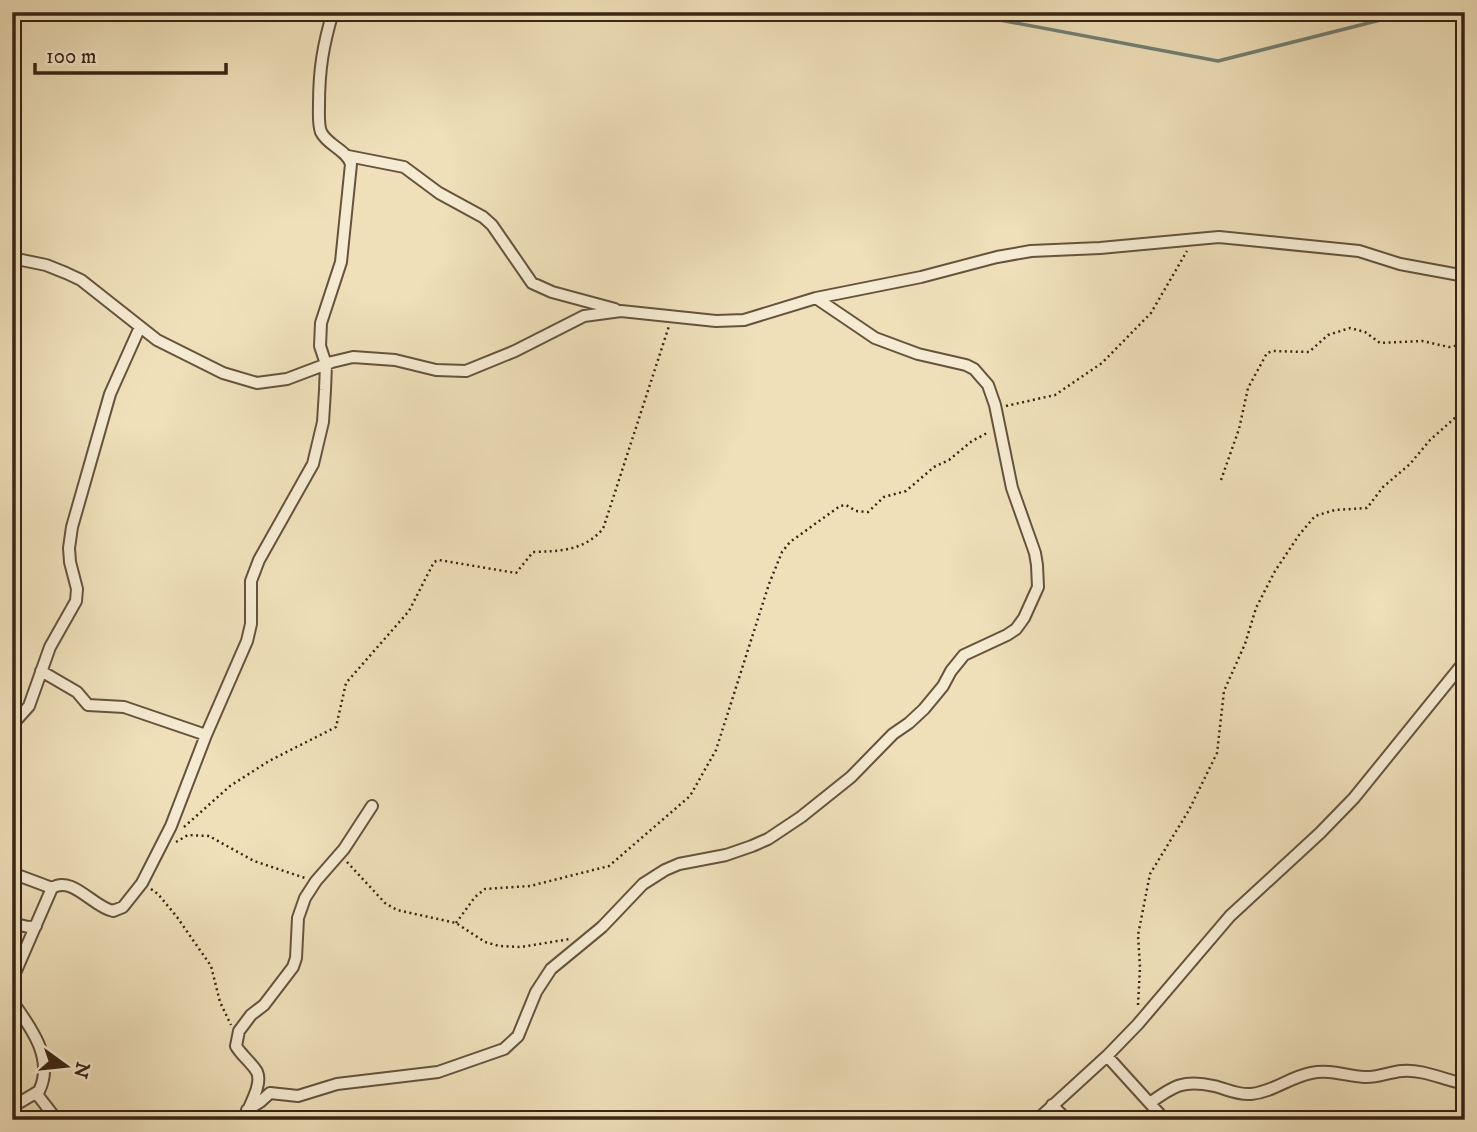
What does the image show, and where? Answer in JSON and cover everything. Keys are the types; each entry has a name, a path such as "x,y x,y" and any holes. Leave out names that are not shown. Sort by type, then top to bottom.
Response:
{"street":[{"path":"333,12 319,71 319,118 321,131 328,141 348,156 404,167 439,193 483,217 501,235 525,275 542,288 621,311 716,321 744,320 816,298 1031,251 1219,237 1359,251 1399,264 1465,276"},
{"path":"12,980 52,888 59,883 67,884 98,905 113,911 123,907 142,883 157,856 186,792 206,735 250,632 251,581 258,560 313,464 323,422 326,364 320,346 321,323 341,262 350,170 348,156"},
{"path":"12,258 46,265 81,280 157,340 223,373 257,383 288,379 353,357 377,358 436,370 466,371 515,351 584,316 621,311"},
{"path":"246,1115 270,1093 298,1096 337,1084 438,1072 504,1049 518,1036 536,992 551,969 602,927 643,884 679,864 726,855 752,846 768,839 801,817 851,777 893,734 917,716 943,686 964,655 1016,629 1038,587 1037,565 1012,488 996,408 988,385 974,369 918,354 875,338 816,298"},
{"path":"12,724 29,706 50,647 76,601 77,589 69,548 72,527 110,394 140,327"},
{"path":"1037,1120 1138,1024 1230,916 1354,798 1465,661"},
{"path":"41,671 77,692 88,705 124,707 206,735"},
{"path":"246,1115 258,1084 258,1077 256,1069 236,1046 236,1037 251,1015 264,1005 293,967 298,918 305,898 340,854 372,806"},
{"path":"12,873 52,888"},
{"path":"12,923 36,926"},
{"path":"12,1001 38,1041 44,1061 43,1080 36,1093 12,1107"},
{"path":"1107,1056 1165,1120"},
{"path":"1150,1103 1169,1089 1183,1083 1251,1094 1268,1090 1308,1073 1326,1070 1369,1077 1402,1071 1421,1072 1465,1084"},
{"path":"36,1093 57,1120"},
{"path":"1052,1105 1067,1120"}],"path":[{"path":"996,408 1055,395 1102,363 1151,313 1194,239"},
{"path":"181,830 230,786 269,761 336,727 346,683 409,611 434,562 516,573 533,552 558,552 579,546 597,535 603,528 673,317"},
{"path":"1221,480 1240,429 1248,388 1267,353 1308,352 1328,335 1350,328 1359,329 1380,343 1422,341 1449,346 1465,344"},
{"path":"1138,1024 1138,935 1150,874 1189,810 1217,753 1224,691 1245,644 1256,608 1275,571 1315,516 1335,510 1367,508 1383,487 1465,409"},
{"path":"456,923 475,897 485,889 530,886 609,866 690,796 716,750 769,584 782,552 790,542 840,506 846,505 856,511 868,512 884,497 906,491 934,467 949,460 972,441 992,430 999,422"},
{"path":"157,856 179,836 198,834 209,836 254,861 316,881"},
{"path":"340,854 385,903 397,910 456,923 478,939 499,946 520,947 573,939"},
{"path":"142,883 158,894 211,966 220,1002 236,1037"}],"waterway":[{"path":"957,12 1218,61 1412,12"}]}
